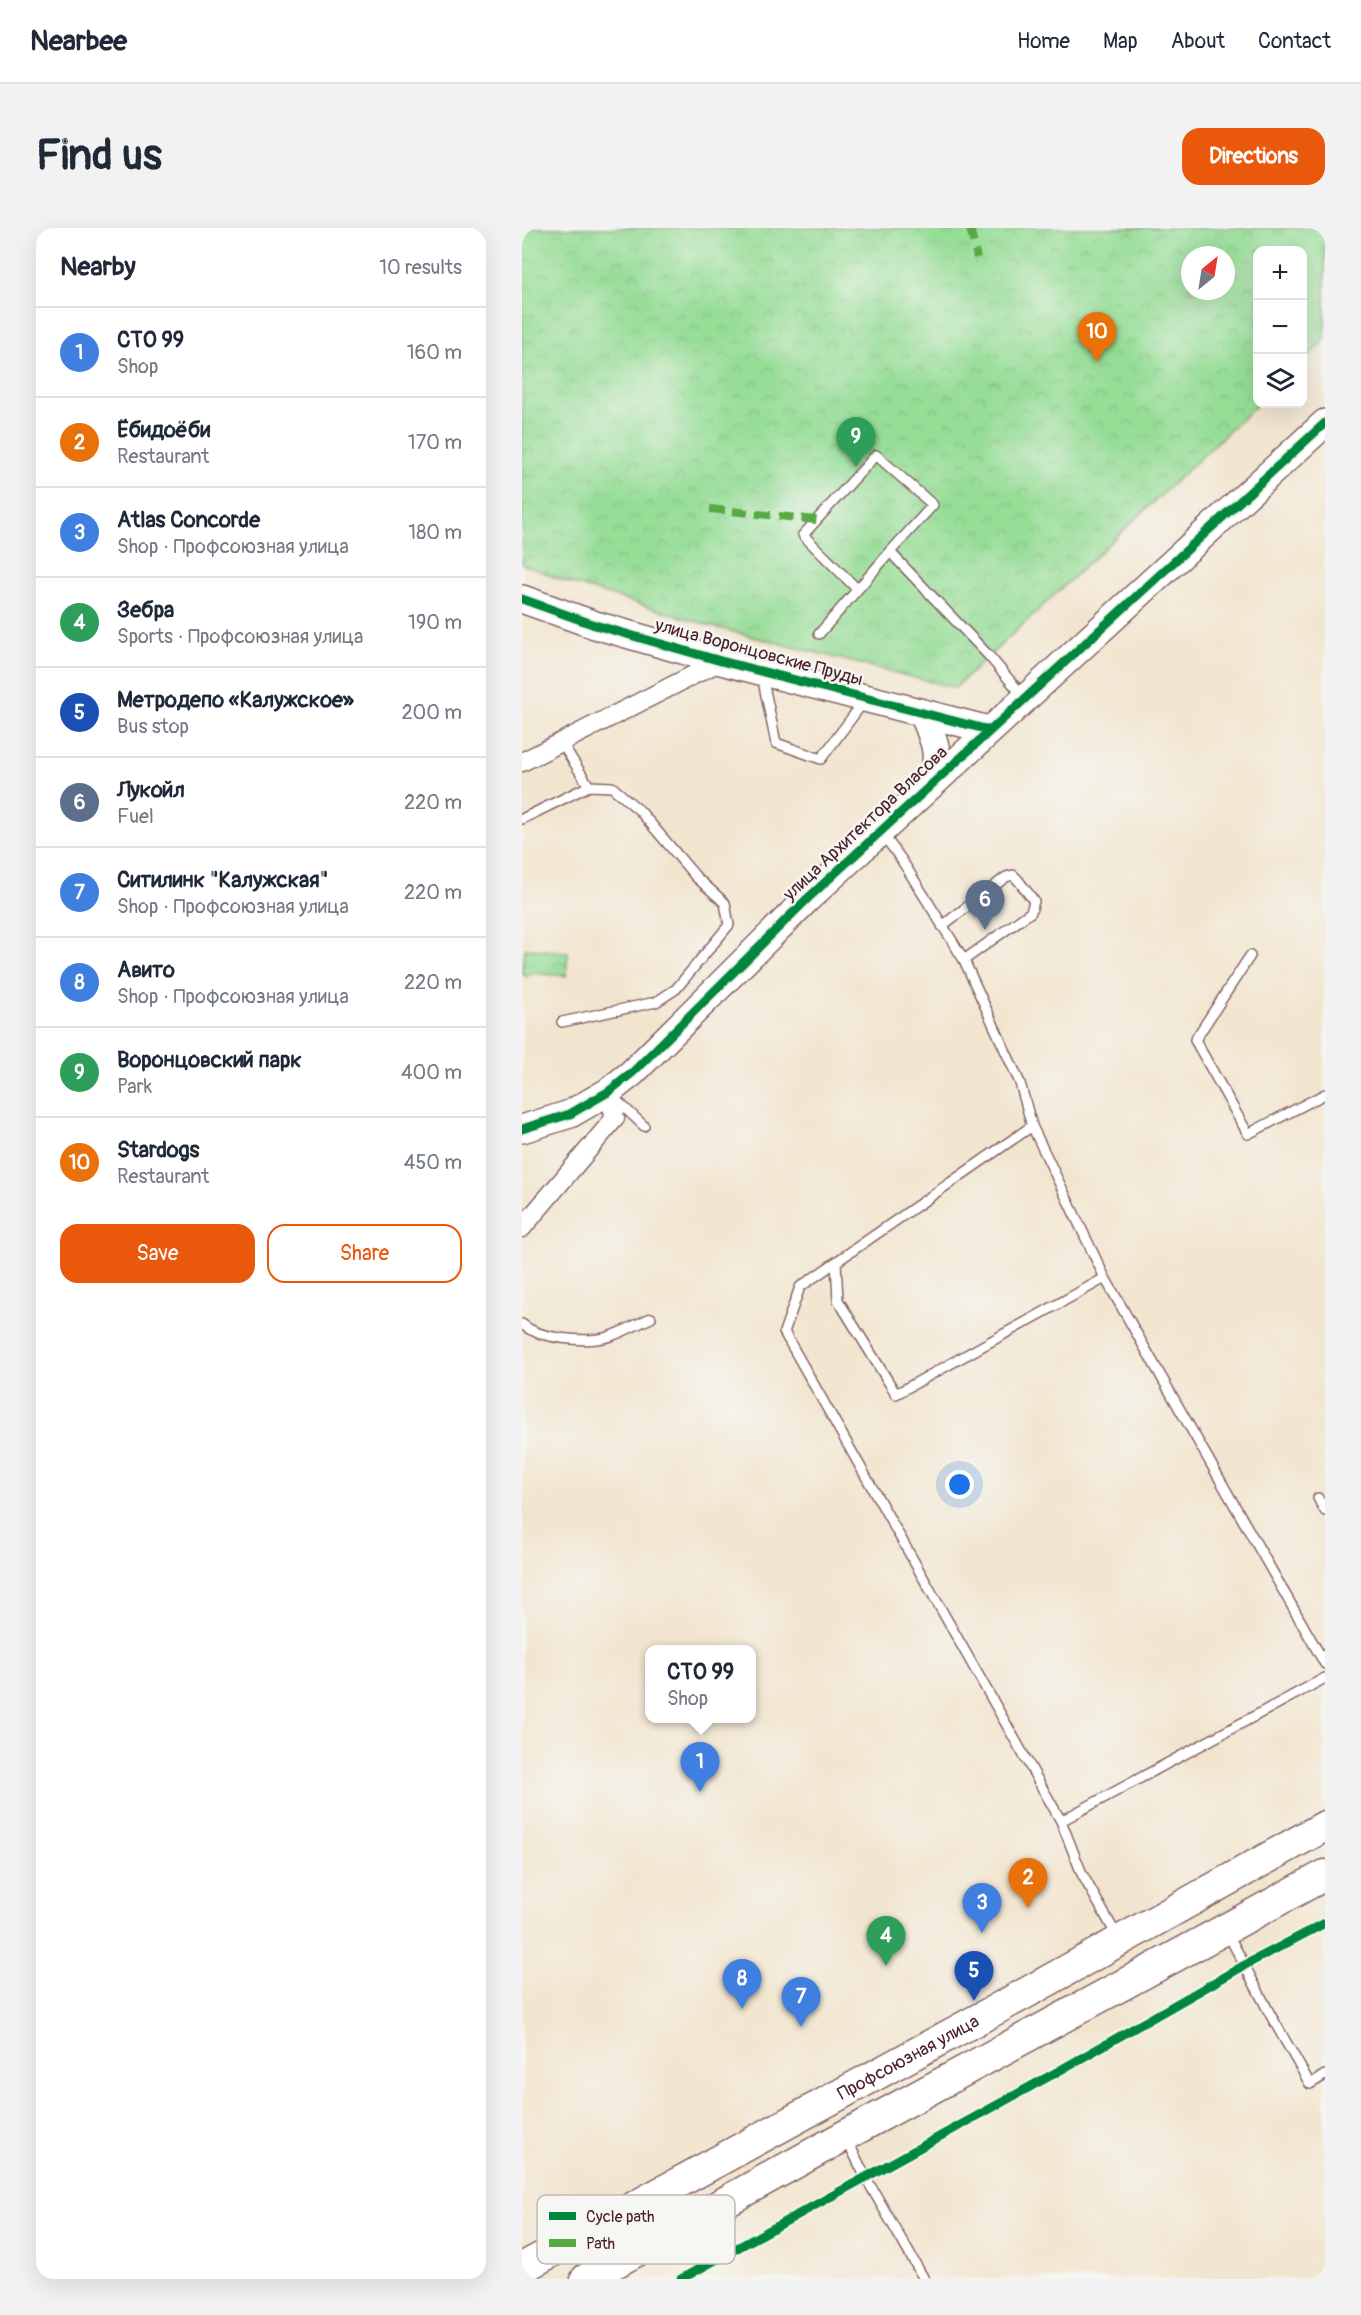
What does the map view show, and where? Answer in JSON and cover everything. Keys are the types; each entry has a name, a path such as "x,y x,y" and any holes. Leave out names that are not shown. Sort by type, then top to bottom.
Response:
{"main road":[{"name":"Профсоюзная улица","path":"655,2195 1325,1826"},
{"path":"735,2196 1325,1875"},
{"name":"Профсоюзная улица","path":"522,2268 537,2260"},
{"path":"586,2279 613,2264"}],"street":[{"name":"улица Архитектора Власова","path":"522,1129 570,1114 608,1092 656,1052 807,899 880,831 989,730 1322,434"},
{"name":"улица Воронцовские Пруды","path":"522,599 595,625 721,661 989,730"},
{"path":"522,762 721,661"},
{"path":"923,713 936,744 938,763 932,784"},
{"path":"522,1227 615,1118 608,1092"}],"lane":[{"path":"819,634 856,589 933,505 876,455 803,535 856,589"},
{"path":"890,552 989,656 1026,699"},
{"path":"761,671 776,743 821,759 867,699"},
{"path":"561,742 589,786"},
{"path":"522,819 589,786 612,787 639,811 696,877 725,903 729,925 676,989 656,1002 562,1022"},
{"path":"880,831 901,859 964,960 1020,1083 1032,1126 1105,1278 1325,1664"},
{"path":"942,926 1006,877 1012,875 1034,901 1031,912 964,960"},
{"path":"1250,956 1195,1040 1248,1134 1325,1094"},
{"path":"608,1092 644,1126"},
{"path":"1032,1126 800,1287 784,1332 1061,1821 1082,1874 1120,1941"},
{"path":"836,1262 838,1300 896,1394 1105,1278"},
{"path":"522,1324 530,1331 572,1340 606,1338 651,1318"},
{"path":"1318,1498 1325,1511"},
{"path":"1061,1821 1325,1678"},
{"path":"1226,1930 1310,2084 1325,2075"},
{"path":"844,2136 924,2278"}],"green space":[{"path":"522,228 1325,228 1325,340 1307,357 1307,246 1253,246 1254,408 955,688 718,628 567,582 522,564"},
{"path":"525,949 568,952 566,976 531,973 526,977 522,972"}],"marked path":[{"path":"970,228 977,258"},
{"path":"710,509 817,520"}],"cycle path":[{"path":"522,1129 570,1114 608,1092 632,1073 807,899 1325,423"},
{"path":"522,599 595,625 721,661 989,730"},
{"path":"735,2249 1057,2072 1245,1965 1325,1923"},
{"path":"681,2279 708,2264"}],"place":[{"name":"Stardogs","path":"1097,362"},
{"name":"Воронцовский парк","path":"856,467"},
{"name":"Лукойл","path":"985,930"},
{"name":"СТО 99","path":"700,1792"},
{"name":"Ёбидоёби","path":"1028,1908"},
{"name":"Atlas Concorde","path":"982,1933"},
{"name":"Зебра","path":"886,1966"},
{"name":"Метродепо «Калужское»","path":"974,2001"},
{"name":"Авито","path":"742,2009"},
{"name":"Ситилинк \"Калужская\"","path":"801,2027"}]}
